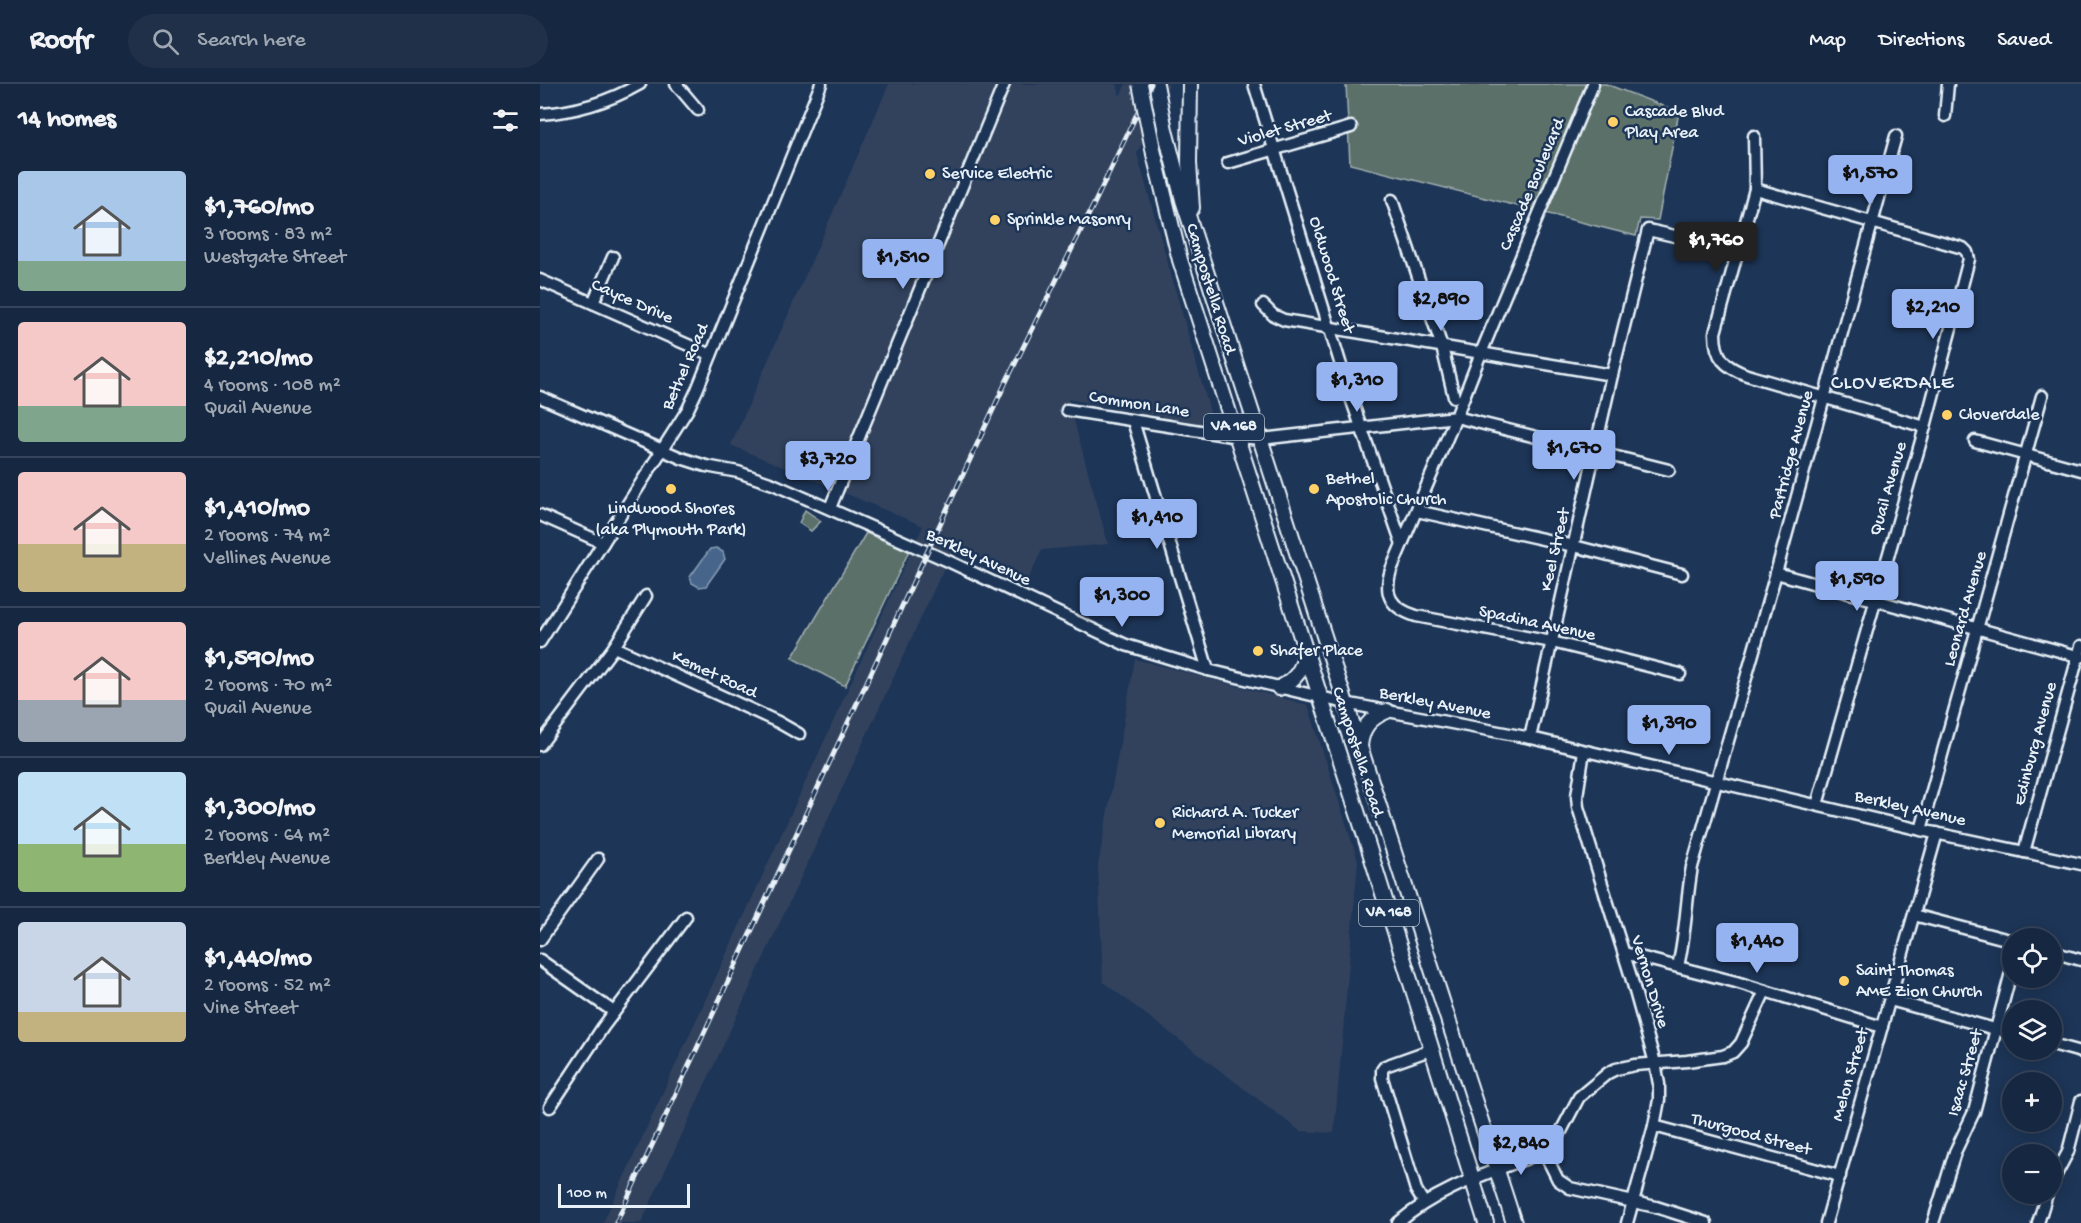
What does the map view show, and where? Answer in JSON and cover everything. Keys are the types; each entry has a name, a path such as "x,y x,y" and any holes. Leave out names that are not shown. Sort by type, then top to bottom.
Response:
{"main road":[{"name":"Campostella Road","path":"1140,84 1154,154 1180,260 1365,836 1486,1223"},
{"name":"VA 168","path":"1156,84 1176,176 1194,234"},
{"path":"1190,84 1189,163 1194,234"},
{"name":"Campostella Road","path":"1194,234 1344,704 1514,1223"},
{"path":"1279,688 1289,683 1297,675 1306,651"},
{"path":"1360,751 1362,734 1366,725 1374,717 1387,711"}],"street":[{"path":"540,114 583,107 625,88 640,84"},
{"path":"676,84 698,110"},
{"name":"Bethel Road","path":"540,642 544,627 603,543 688,409 821,84"},
{"path":"830,508 1004,84"},
{"name":"Oldwood Street","path":"1254,84 1352,401 1363,427 1402,544"},
{"name":"Cascade Boulevard","path":"1391,599 1388,591 1388,578 1593,84"},
{"path":"1945,116 1948,84"},
{"name":"Violet Street","path":"1228,163 1351,127"},
{"path":"1754,136 1755,189 1715,333 1720,358 1725,365 1735,371 1925,427"},
{"name":"Partridge Avenue","path":"1678,966 1692,867 1776,573 1896,136"},
{"path":"1755,189 1873,222"},
{"path":"1392,200 1442,346 1454,397"},
{"name":"Quail Avenue","path":"1817,805 1925,427 1968,264 1967,252 1963,248 1873,222"},
{"name":"Keel Street","path":"1530,738 1612,375 1648,230 1737,250"},
{"path":"593,303 613,256"},
{"name":"Cayce Drive","path":"540,280 711,355"},
{"path":"1263,305 1278,318 1331,329 1612,375"},
{"name":"Leonard Avenue","path":"1921,830 2042,396"},
{"name":"Berkley Avenue","path":"540,397 662,450 706,466 747,474 830,508 1126,645 1208,670 1344,704 1530,738 1921,830 2081,864"},
{"name":"Common Lane","path":"1067,410 1261,439 1456,417 1669,470"},
{"path":"1133,421 1208,670"},
{"path":"1975,441 2081,470"},
{"path":"1417,511 1574,546 1682,574"},
{"path":"540,515 603,543"},
{"path":"1776,573 2080,653"},
{"path":"542,740 614,647 646,596"},
{"name":"Spadina Avenue","path":"1391,599 1398,609 1416,616 1552,642 1680,674"},
{"name":"Kemet Road","path":"614,647 778,722 799,734"},
{"name":"Edinburg Avenue","path":"2024,852 2080,653"},
{"name":"Vernon Drive","path":"1584,751 1577,796 1578,807 1624,953 1659,1084 1659,1100 1654,1126 1627,1223"},
{"name":"Melon Street","path":"1826,1223 1937,833"},
{"path":"540,940 598,859"},
{"path":"1914,915 2002,938"},
{"path":"550,1107 614,1012 686,917"},
{"path":"1624,953 1678,966 1882,1027"},
{"path":"2062,955 2081,960"},
{"path":"540,960 614,1012"},
{"name":"Isaac Street","path":"1934,1223 1954,1152 1974,1112 2007,988"},
{"path":"1547,1158 1579,1096 1616,1069 1723,1056 1733,1052 1742,1043 1765,991"},
{"path":"1890,1000 2002,1031"},
{"path":"2062,1047 2081,1052"},
{"path":"1424,1203 1416,1190 1382,1078 1382,1070 1385,1066 1431,1050"},
{"path":"2062,1163 2068,1152 2081,1101"},
{"name":"Thurgood Street","path":"1654,1126 1840,1176"},
{"path":"1406,1220 1424,1203 1472,1179 1538,1155 1547,1158 1558,1180 1570,1188 1633,1202 1706,1223"},
{"path":"2038,1223 2044,1204"}],"shaded area":[{"path":"889,84 1117,84 1120,96 1126,84 1169,84 1137,154 1214,426 1068,399 1108,544 1042,550 1026,583 955,544 641,1223 603,1223 923,526 731,445"},
{"path":"716,548 723,552 725,559 706,586 699,587 692,583 690,577 710,549"},
{"path":"1135,659 1308,705 1358,861 1334,1133 1300,1131 1103,982 1098,866"}],"green space":[{"path":"1346,84 1606,84 1679,112 1658,220 1640,219 1636,236 1350,164"},
{"path":"805,510 821,521 811,531 799,523"},
{"path":"866,533 909,551 845,686 792,658"}],"railway":[{"path":"616,1223 1005,384 1151,84"}],"place":[{"name":"Cascade Blvd Play Area","path":"1613,122"},
{"name":"Service Electric","path":"930,174"},
{"name":"Sprinkle Masonry","path":"995,220"},
{"name":"Cloverdale","path":"1947,415"},
{"name":"Lindwood Shores (aka Plymouth Park)","path":"671,489"},
{"name":"Bethel Apostolic Church","path":"1314,489"},
{"name":"Shafer Place","path":"1258,651"},
{"name":"Richard A. Tucker Memorial Library","path":"1160,823"},
{"name":"Saint Thomas AME Zion Church","path":"1844,981"}],"district":[{"name":"CLOVERDALE","path":"1893,384"}]}
